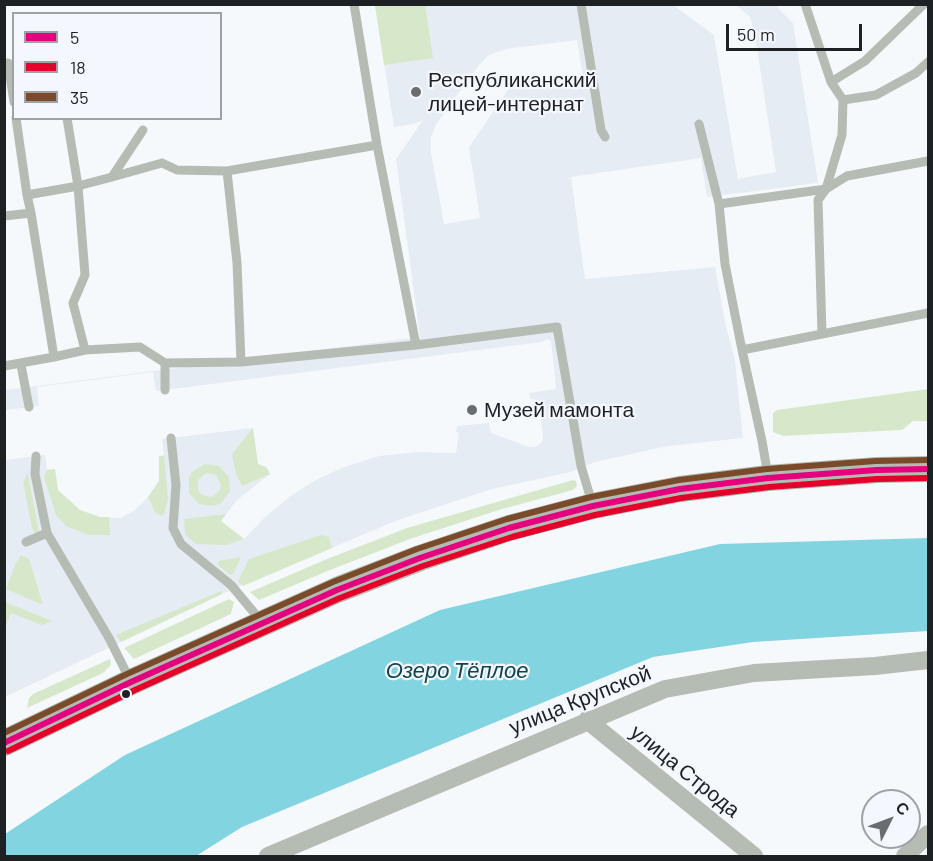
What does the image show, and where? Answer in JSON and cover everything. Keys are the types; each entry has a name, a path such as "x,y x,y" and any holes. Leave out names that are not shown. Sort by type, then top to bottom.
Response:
{"main road":[{"path":"4,743 131,682 337,590 420,558 509,528 593,506 680,489 768,478 877,470 928,469"}],"street":[{"name":"улица Крупской","path":"268,856 665,689 743,675 928,660"},
{"name":"улица Строда","path":"587,720 754,856"},
{"path":"905,856 928,834"}],"lane":[{"path":"354,4 377,145 416,345"},
{"path":"580,4 601,130 605,137"},
{"path":"806,4 831,82 843,100 842,135 826,189 818,200 822,334"},
{"path":"831,82 865,61 924,4"},
{"path":"843,100 876,95 916,73 928,62"},
{"path":"8,63 12,89"},
{"path":"16,120 54,357"},
{"path":"67,120 78,186 85,275 73,303 85,350"},
{"path":"699,124 718,204 725,264 768,478"},
{"path":"112,177 143,130"},
{"path":"27,195 78,186 162,163 177,170 226,171 377,145"},
{"path":"718,204 826,189 848,176 928,161"},
{"path":"226,171 237,263 241,362"},
{"path":"4,216 31,213"},
{"path":"742,350 928,313"},
{"path":"4,366 85,350 140,347 165,363 241,362 416,345 556,327 581,466 593,506"},
{"path":"165,363 165,390"},
{"path":"21,364 29,407"},
{"path":"171,438 176,485 173,528 182,544 231,585 262,622"},
{"path":"36,456 35,474 47,533 109,638 131,682"},
{"path":"26,542 47,533"}],"shaded area":[{"path":"375,5 673,5 714,35 738,179 776,172 754,29 750,17 736,5 775,5 793,23 818,183 707,197 701,158 571,177 585,279 715,267 735,361 743,438 668,446 595,462 571,472 492,489 398,520 222,594 5,697 5,460 45,455 47,470 55,469 58,490 80,510 100,517 120,518 135,510 159,481 159,456 164,455 162,439 253,428 258,464 266,467 270,474 237,500 221,521 244,539 289,497 314,481 344,467 379,456 418,452 456,453 459,433 456,432 457,426 489,423 491,433 529,447 536,447 542,442 539,405 537,401 530,398 529,393 556,389 551,341 547,339 542,342 156,391 153,372 37,387 39,406 5,410 5,390 420,337 396,159 423,120 394,127","holes":["577,40 583,77 510,87 469,147 480,218 444,224 431,153 431,137 437,123 479,65 489,55 506,49"]}],"green space":[{"path":"375,5 425,5 433,58 384,65"},
{"path":"928,389 928,421 913,421 902,430 783,436 773,432 773,413 777,410"},
{"path":"253,428 258,464 266,467 270,474 242,486 236,474 232,454"},
{"path":"159,456 164,456 168,499 164,514 161,516 155,512 148,497 159,481"},
{"path":"205,464 219,466 229,477 230,491 221,503 214,506 199,504 189,493 189,478 192,472","holes":["206,473 216,475 221,485 220,490 212,497 202,495 198,490 198,480"]},
{"path":"55,469 58,490 80,510 100,517 109,517 110,535 89,535 66,526 56,515 44,477 47,470"},
{"path":"28,474 39,532 35,533 23,482"},
{"path":"576,481 577,486 573,490 502,509 410,539 259,600 250,592 407,528"},
{"path":"226,514 221,521 244,539 226,545 196,544 185,534 184,519"},
{"path":"321,535 329,537 332,548 243,586 238,581 249,559"},
{"path":"21,555 29,559 43,605 6,589"},
{"path":"241,557 233,574 230,575 218,565 219,561"},
{"path":"221,591 222,594 121,642 116,635"},
{"path":"229,599 234,602 231,614 134,659 124,648"},
{"path":"5,602 52,621 42,625 11,613 5,628"},
{"path":"110,659 111,665 103,673 27,708 29,698 33,694"}],"water":[{"name":"Озеро Тёплое","path":"928,538 928,631 753,642 653,657 242,827 196,856 5,856 5,834 125,755 440,610 720,544"}],"transit line":[{"name":"35","path":"4,733 127,674 333,582 417,549 507,519 591,497 679,480 767,469 876,461 928,460"},
{"name":"5","path":"4,743 131,682 337,590 420,558 509,528 593,506 680,489 768,478 877,470 928,469"},
{"name":"18","path":"8,751 135,690 340,598 423,566 512,537 595,515 681,498 769,487 877,479 928,478"}],"place":[{"name":"Республиканский лицей-интернат","path":"416,92"},
{"name":"Музей мамонта","path":"472,410"}]}
